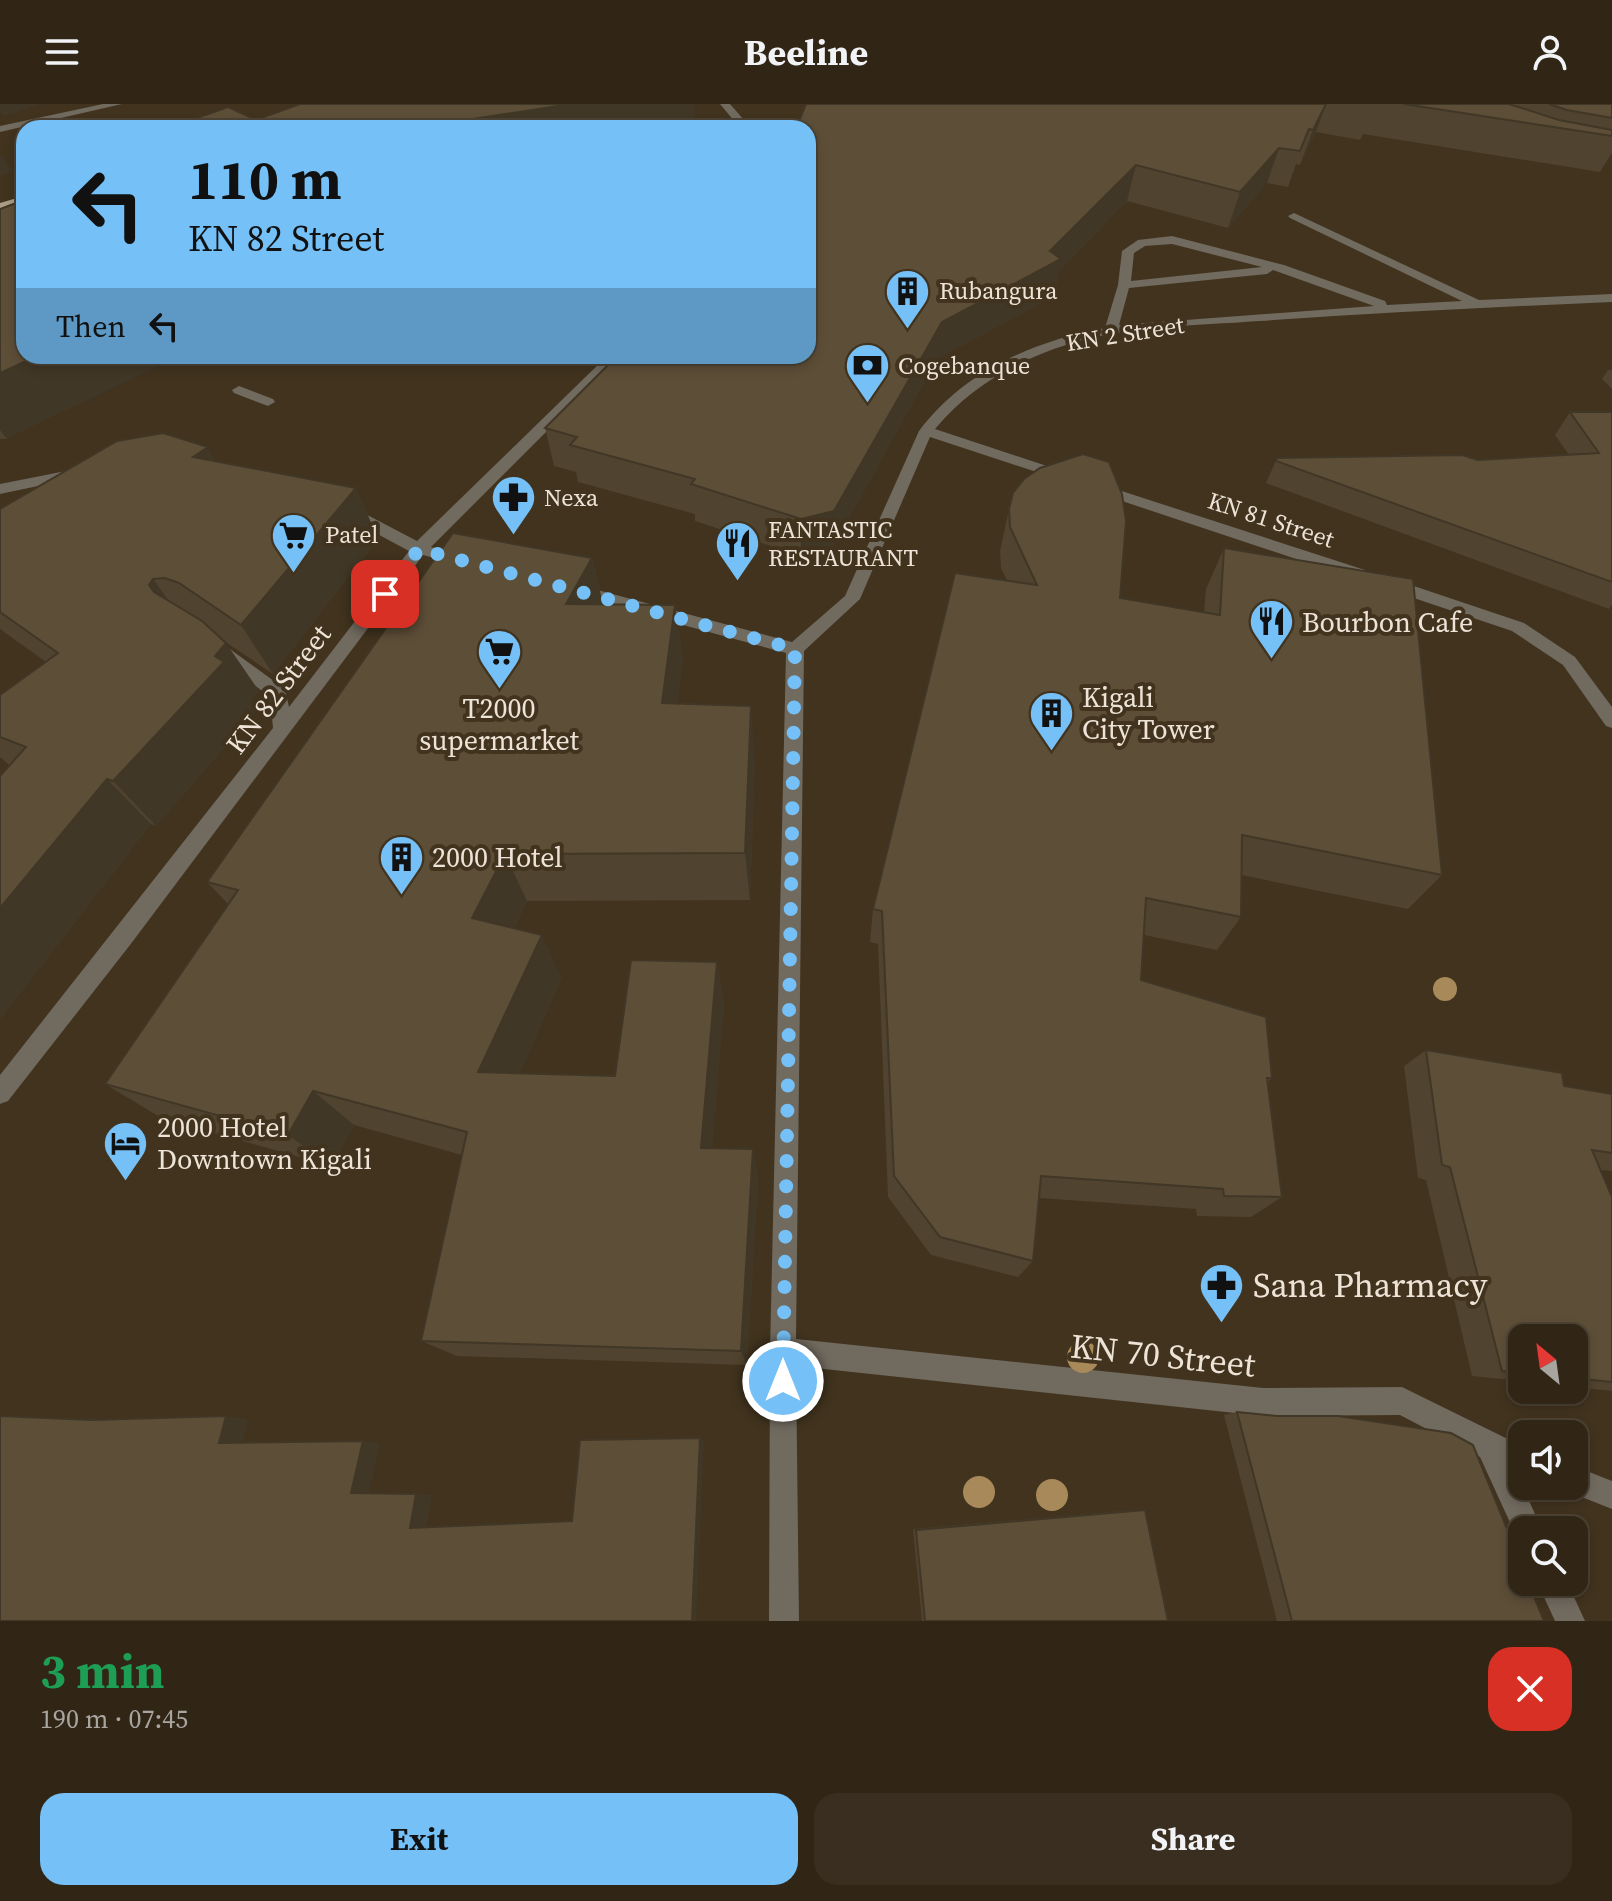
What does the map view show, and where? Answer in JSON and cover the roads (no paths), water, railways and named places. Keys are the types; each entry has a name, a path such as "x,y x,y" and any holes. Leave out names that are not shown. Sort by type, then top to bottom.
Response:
{"street":[{"path":"42,120 117,104"},
{"path":"725,104 739,120"},
{"path":"1294,216 1477,304"},
{"path":"1111,331 1124,285 1128,251 1142,243 1172,240 1280,268 1389,307"},
{"path":"1124,285 1280,268"},
{"name":"KN 2 Street","path":"795,649 852,599 926,431 944,407 986,376 1039,349 1111,331 1389,307 1612,298"},
{"name":"KN 82 Street","path":"0,1093 419,549 607,364"},
{"path":"239,390 268,402"},
{"name":"KN 81 Street","path":"926,431 1518,627 1569,661 1612,721"},
{"path":"0,489 91,471"},
{"path":"330,502 419,549 479,565"},
{"path":"554,585 795,649 783,1351 784,1621"},
{"path":"197,635 243,664 279,694 282,729"},
{"name":"KN 70 Street","path":"783,1351 1263,1402 1402,1401 1508,1454"},
{"path":"1490,1447 1522,1516"},
{"path":"1588,1486 1612,1495"},
{"path":"1558,1596 1570,1621"}],"place":[{"name":"Rubangura","path":"908,330"},
{"name":"Cogebanque","path":"867,405"},
{"name":"Nexa","path":"513,537"},
{"name":"Patel","path":"294,574"},
{"name":"FANTASTIC RESTAURANT","path":"737,583"},
{"name":"Bourbon Cafe","path":"1271,661"},
{"name":"T2000 supermarket","path":"499,690"},
{"name":"Kigali City Tower","path":"1051,752"},
{"name":"2000 Hotel","path":"401,896"},
{"name":"2000 Hotel Downtown Kigali","path":"126,1182"},
{"name":"Sana Pharmacy","path":"1222,1324"}]}
